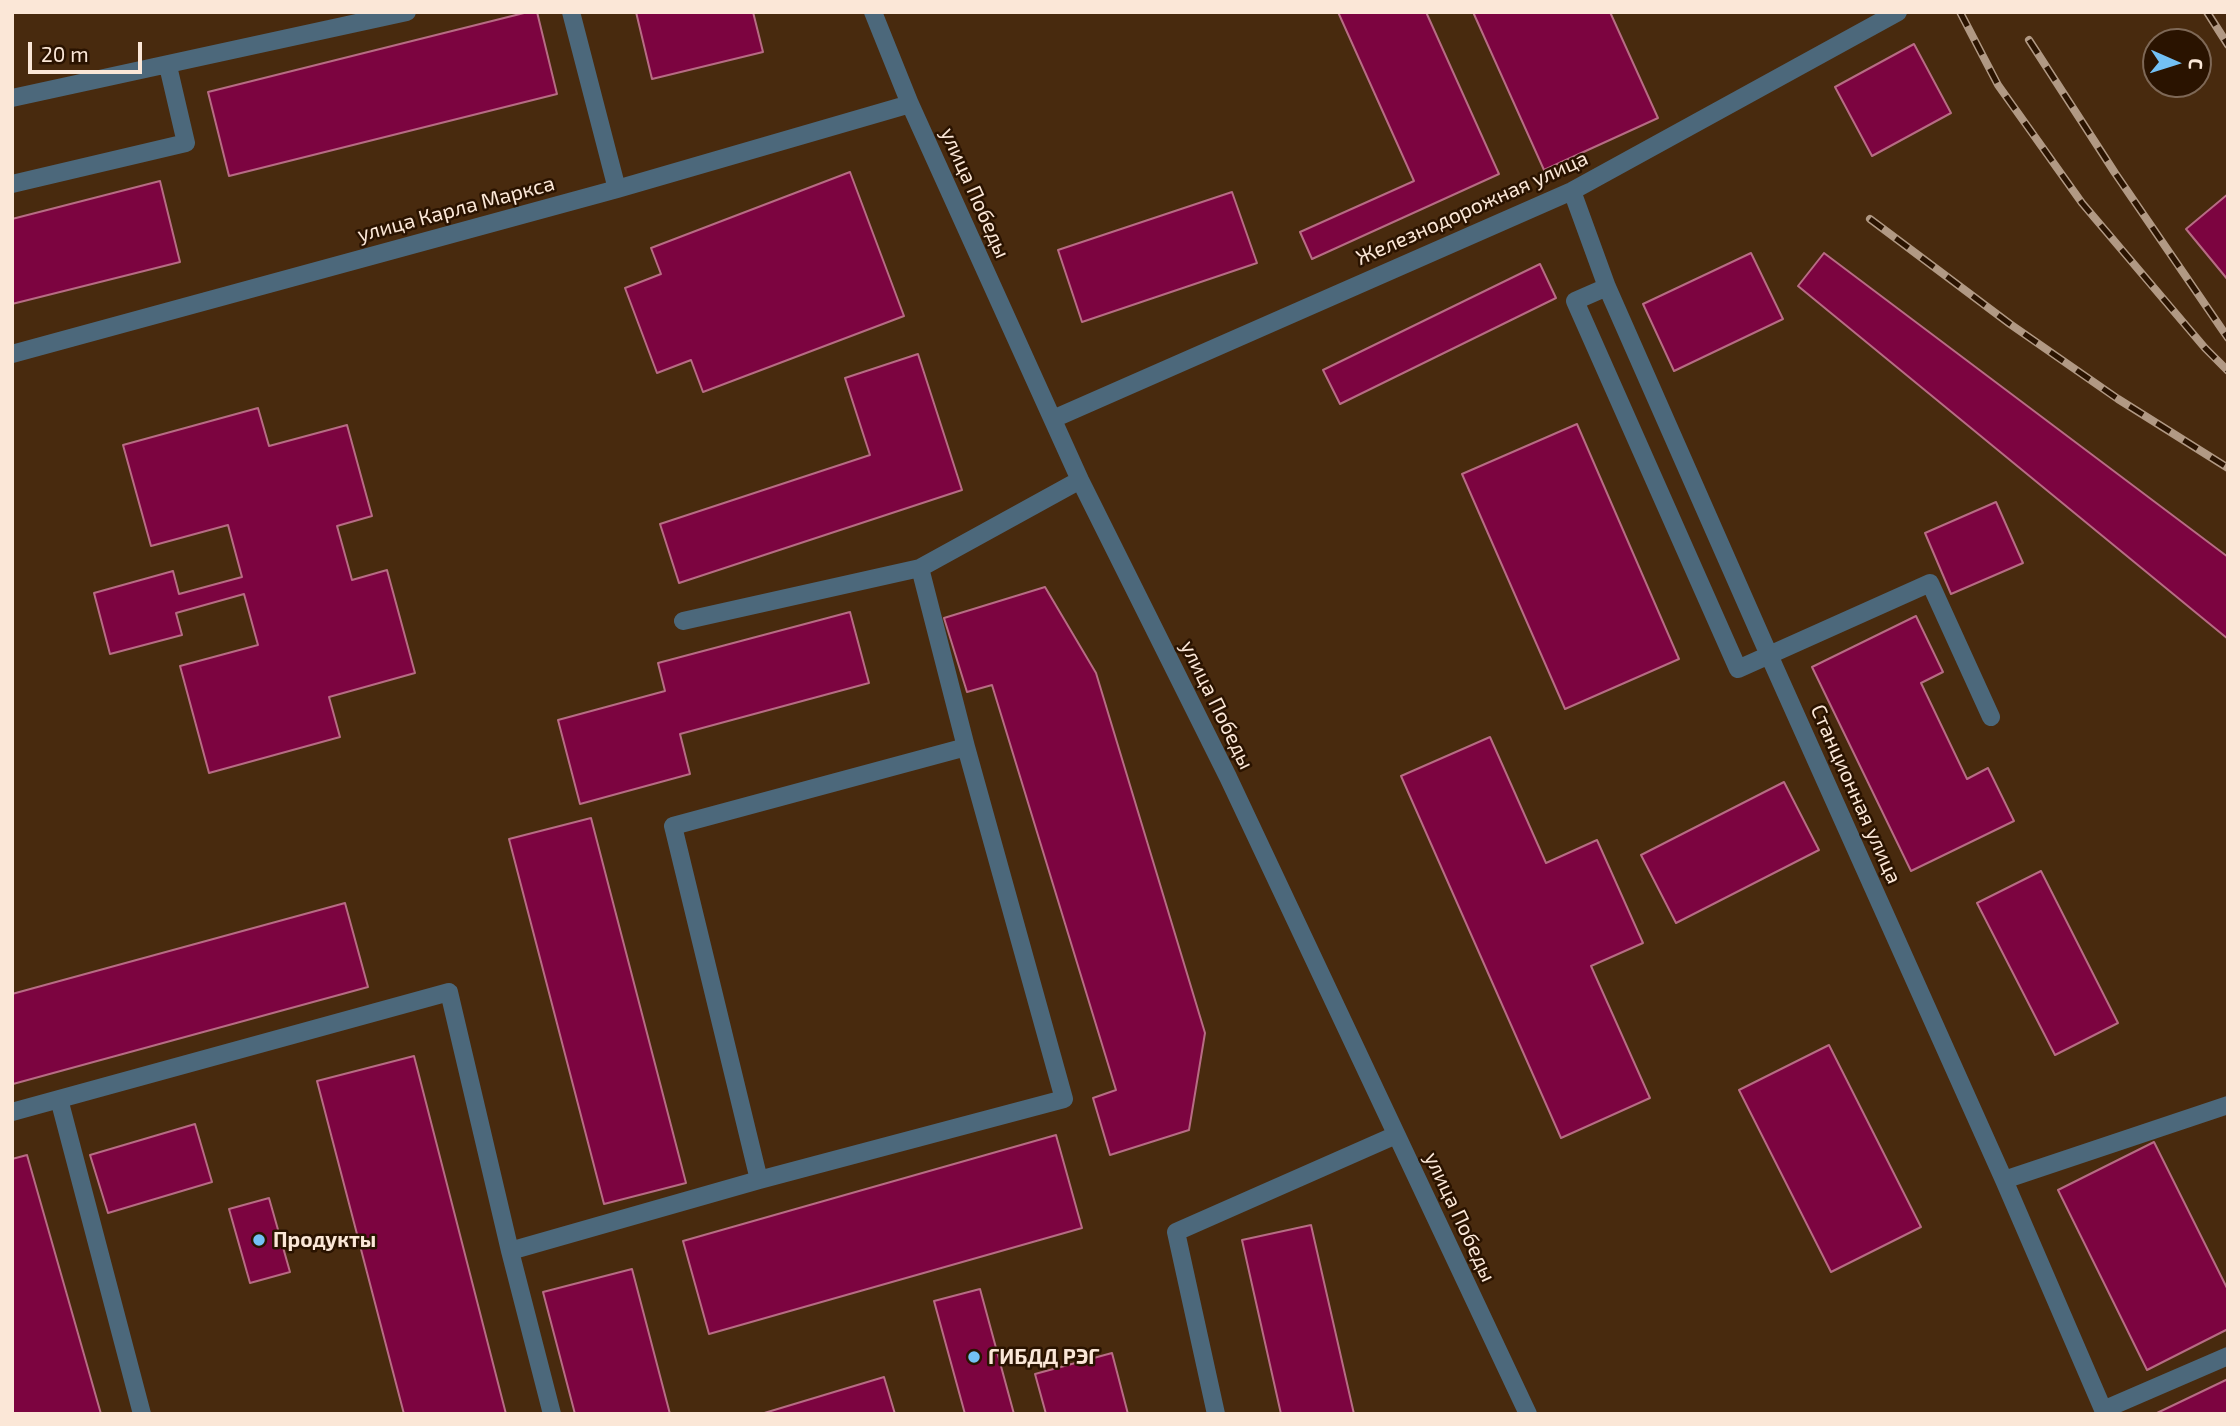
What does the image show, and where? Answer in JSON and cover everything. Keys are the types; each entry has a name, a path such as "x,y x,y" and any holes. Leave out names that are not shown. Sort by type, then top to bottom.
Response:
{"street":[{"path":"12,98 169,66 407,12"},
{"path":"570,12 617,189"},
{"name":"улица Победы","path":"873,12 910,104 1080,480 1228,777 1528,1414"},
{"name":"Железнодорожная улица","path":"1053,419 1572,191 1896,13"},
{"path":"12,184 186,144 169,66"},
{"name":"улица Карла Маркса","path":"12,354 617,189 910,104"},
{"name":"Станционная улица","path":"1572,191 1607,287 2004,1180 2104,1412"},
{"path":"1607,287 1575,301 1738,669 1930,583 1991,717"},
{"path":"682,621 920,568 1080,480"},
{"path":"510,1251 759,1180 1064,1100 966,747 920,568"},
{"path":"759,1180 673,826 966,747"},
{"path":"12,1112 449,992 510,1251 552,1414"},
{"path":"60,1099 142,1414"},
{"path":"2004,1180 2228,1105"},
{"path":"1216,1414 1177,1232 1396,1135"},
{"path":"2104,1412 2228,1356"}],"building":[{"path":"528,12 537,12 557,94 229,176 208,92"},
{"path":"636,12 753,12 763,52 652,79"},
{"path":"1338,12 1426,12 1499,174 1312,259 1300,232 1414,181"},
{"path":"1473,12 1610,12 1658,118 1544,170"},
{"path":"1914,44 1951,113 1872,156 1835,87"},
{"path":"850,172 904,316 703,392 691,360 657,373 625,288 661,274 651,248"},
{"path":"160,181 180,262 12,304 12,219"},
{"path":"1232,192 1257,263 1082,322 1058,250"},
{"path":"2228,194 2228,280 2186,229"},
{"path":"1751,253 1783,319 1674,371 1643,304"},
{"path":"1824,253 2228,557 2228,639 1798,286"},
{"path":"1540,264 1556,298 1340,404 1323,370"},
{"path":"918,354 962,490 679,583 660,524 870,455 845,378"},
{"path":"258,408 269,446 347,425 372,516 337,526 352,580 387,570 415,673 329,697 340,737 209,773 180,666 258,645 244,594 176,613 182,635 110,654 94,593 173,571 179,594 242,577 228,525 151,546 123,445"},
{"path":"1577,424 1679,659 1565,709 1462,474"},
{"path":"1996,502 2023,563 1951,594 1925,533"},
{"path":"1045,587 1096,673 1205,1033 1189,1130 1110,1155 1093,1098 1116,1090 992,685 967,692 944,618"},
{"path":"850,612 869,683 680,734 690,774 580,804 558,720 665,691 658,663"},
{"path":"1916,616 1943,672 1921,683 1967,779 1988,768 2014,821 1911,871 1812,667"},
{"path":"1490,737 1546,863 1597,840 1643,943 1591,966 1650,1098 1561,1138 1401,776"},
{"path":"1784,782 1819,850 1676,923 1641,855"},
{"path":"591,818 686,1183 604,1204 509,839"},
{"path":"2041,871 2118,1023 2055,1055 1977,903"},
{"path":"345,903 368,987 13,1084 12,994"},
{"path":"1829,1045 1921,1227 1831,1272 1739,1090"},
{"path":"414,1056 506,1414 404,1414 317,1081"},
{"path":"195,1124 212,1182 108,1213 90,1155"},
{"path":"1056,1135 1082,1228 709,1334 683,1241"},
{"path":"2154,1142 2228,1290 2228,1329 2147,1370 2058,1190"},
{"path":"27,1155 101,1414 12,1414 12,1159"},
{"name":"Продукты","path":"269,1198 290,1272 250,1283 229,1209"},
{"path":"1311,1225 1354,1414 1281,1414 1242,1240"},
{"path":"632,1269 670,1414 575,1414 543,1292"},
{"name":"ГИБДД РЭГ","path":"980,1289 1014,1414 965,1414 934,1301"},
{"path":"1112,1353 1128,1414 1046,1414 1035,1374"},
{"path":"884,1377 895,1414 761,1414"},
{"path":"2228,1379 2228,1414 2157,1414 2157,1413"}],"railway":[{"path":"1960,12 1998,85 2082,203 2205,348 2228,371"},
{"path":"2207,12 2228,45"},
{"path":"2029,40 2115,173 2228,338"},
{"path":"1870,219 2010,324 2118,399 2228,468"}],"place":[{"name":"Продукты","path":"259,1240"},
{"name":"ГИБДД РЭГ","path":"974,1357"}]}
